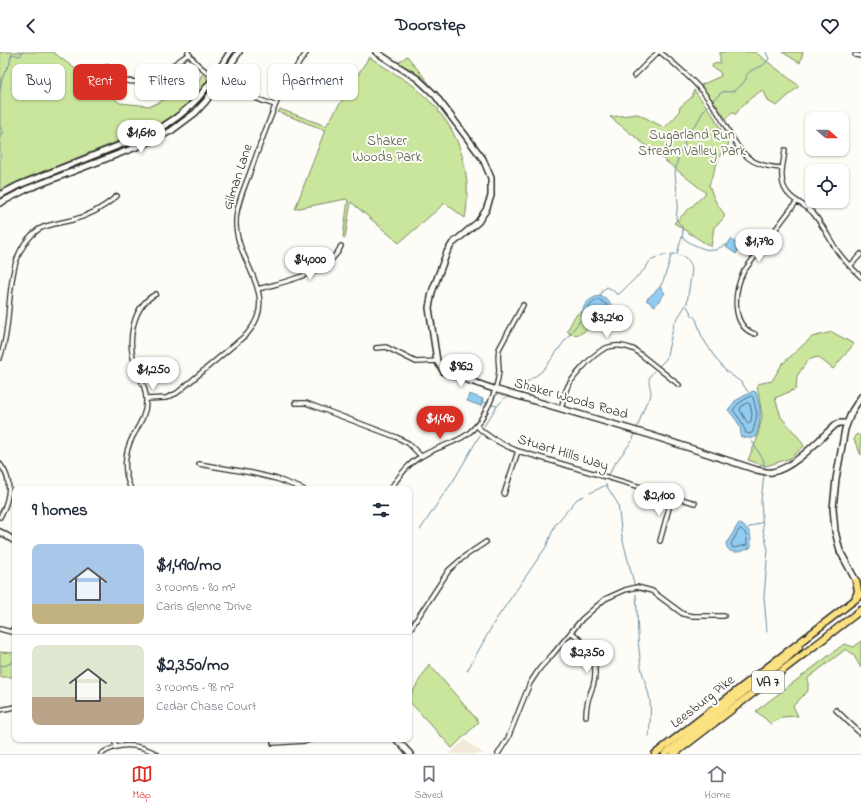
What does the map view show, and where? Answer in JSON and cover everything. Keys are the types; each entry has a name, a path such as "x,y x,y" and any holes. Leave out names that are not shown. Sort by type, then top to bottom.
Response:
{"highway":[{"path":"854,601 858,593 859,583"},
{"name":"Leesburg Pike","path":"655,754 861,595"},
{"name":"Leesburg Pike","path":"674,754 861,610"},
{"path":"665,754 785,660 823,624"}],"street":[{"path":"222,64 230,52"},
{"path":"232,64 239,52"},
{"name":"Gilman Lane","path":"146,399 166,398 177,393 247,334 255,323 259,312 260,298 258,289 239,241 236,229 237,212 275,105 282,90 307,52"},
{"path":"376,52 418,79 435,95 483,159 490,171 491,178 491,196 486,210 478,222 449,248 432,292 429,308 436,361 416,362 386,348 376,348"},
{"path":"634,76 659,52 684,72 702,91 721,118 736,146 746,157 759,164 782,168"},
{"path":"127,81 143,81 155,76 188,53 196,63 207,71"},
{"path":"855,55 861,56"},
{"path":"0,195 20,185 161,128 193,104 207,88"},
{"path":"0,203 27,189 158,138 177,127 195,113 207,100"},
{"path":"260,100 275,105"},
{"path":"785,150 782,168 784,187 789,194 813,213 838,252 861,277"},
{"path":"13,258 23,242 38,230 52,224 70,221 88,215 103,207 117,196"},
{"path":"755,334 748,332 742,325 738,314 736,292 739,281 744,271 797,201"},
{"path":"258,289 311,272 334,257 341,246"},
{"path":"850,266 861,254"},
{"path":"0,358 4,341 7,283"},
{"path":"130,486 126,472 126,459 130,443 144,416 146,399 145,388 134,363 131,347 132,337 135,321 141,308 148,299 156,294"},
{"path":"392,486 400,475 421,456 458,441 477,426 484,414 494,389 499,371 498,352 523,304"},
{"path":"561,409 568,386 591,357 599,351 613,345 628,347 635,350 679,385"},
{"name":"Shaker Woods Road","path":"436,361 444,372 494,389 650,435 757,470 769,472 782,468 805,453 837,424 847,423"},
{"path":"859,583 841,552 837,540 834,520 835,486 847,423 855,405 861,397"},
{"path":"294,403 306,403 396,437 408,443 421,456"},
{"path":"855,405 861,408"},
{"name":"Stuart Hills Way","path":"477,426 499,443 518,451 695,503"},
{"path":"504,494 518,451"},
{"path":"0,464 7,475 9,485 6,503 0,517"},
{"path":"199,464 252,473 292,486"},
{"path":"660,541 672,497"},
{"path":"0,532 12,538"},
{"path":"412,626 448,570 486,542"},
{"path":"498,754 508,738 530,683 540,668 590,611 605,600 625,590 637,587 652,591 683,614 692,616 724,616"},
{"path":"0,629 11,632 12,630"},
{"path":"571,632 586,646 594,663 595,676 586,704 586,716"},
{"path":"0,710 12,708"},
{"path":"836,710 861,734"},
{"path":"115,742 116,747"},
{"path":"272,743 288,742"},
{"path":"399,742 410,754"},
{"path":"101,754 116,747 136,746 156,754"}],"shaded area":[{"path":"465,740 484,754 449,754"}],"green space":[{"path":"0,52 53,52 73,67 73,100 116,100 120,103 151,106 164,100 192,100 176,114 151,128 0,190"},
{"name":"Sugarland Run Stream Valley Park","path":"720,52 755,52 799,86 777,106 769,102 763,90 748,100 736,114 734,114 733,111 726,119 701,85 721,76 720,72 712,67 713,64 720,63"},
{"path":"782,52 803,52 800,63"},
{"path":"407,56 431,86 412,70 398,63"},
{"name":"Shaker Woods Park","path":"369,57 414,86 439,110 438,111 454,134 464,161 467,190 465,218 445,203 399,243 351,202 345,238 343,237 348,200 346,199 295,209 325,130 278,112 280,109 326,126 342,100 358,100 358,75"},
{"path":"203,73 207,79 207,82 199,93 199,80"},
{"name":"Sugarland Run Stream Valley Park","path":"694,90 713,115 729,144 720,155 709,185 715,200 724,213 722,220 714,227 711,247 674,223 706,193 610,117 638,114 665,128 678,114 680,107 692,97"},
{"path":"582,312 582,318 585,325 592,325 580,334 570,334 567,331 575,316"},
{"path":"832,332 854,344 833,369 818,357 808,360 797,376 796,389 775,398 781,417 804,446 791,458 766,466 748,460 757,439 762,416 757,384 772,381 782,364 812,337"},
{"path":"857,434 861,437 861,455 854,440 854,437"},
{"path":"861,641 861,668 853,654 846,649 808,678 808,691 793,706 798,716 782,717 771,724 756,711 844,644 854,647"},
{"path":"0,652 12,653 12,677 0,677"},
{"path":"429,664 479,722 452,748 412,704 412,693"}],"water":[{"path":"731,239 740,247 736,254 726,247"},
{"path":"660,287 665,293 655,306 646,300"},
{"path":"600,296 607,300 611,306 607,317 594,324 585,325 582,315 584,306 590,300"},
{"path":"753,391 756,392 759,405 759,424 756,437 744,438 740,436 741,432 739,425 728,410 735,401"},
{"path":"469,394 483,399 481,406 467,401"},
{"path":"739,523 750,532 751,547 744,551 734,552 728,550 726,544"}],"waterway":[{"path":"0,90 2,79 10,64 12,54 20,56 23,52"},
{"path":"713,100 722,92 732,91 741,85 745,81 748,73 761,66 769,59 766,52"},
{"path":"659,366 666,359 674,324 687,303 692,269 687,259 677,254 683,233 682,227 676,219 678,203 675,173 679,153 685,146 683,136 697,123 708,105"},
{"path":"0,127 4,132 0,137"},
{"path":"682,237 707,250 715,250 727,245"},
{"path":"600,296 603,290 607,287 613,290 616,294 619,294 645,269 650,261 663,255 675,254"},
{"path":"660,287 671,256"},
{"path":"687,306 696,319 702,337 716,359 725,370 742,383 748,392"},
{"path":"514,391 541,372 582,318"},
{"path":"637,428 646,403 650,398 651,391 649,378 654,371"},
{"path":"504,399 508,396"},
{"path":"484,426 502,401"},
{"path":"482,402 486,403"},
{"path":"492,405 497,406"},
{"path":"633,439 635,434"},
{"path":"420,530 452,483 480,435"},
{"path":"750,438 764,461 764,468"},
{"path":"609,475 613,466 632,441"},
{"path":"764,475 761,501 763,531 768,549 764,597 767,632"},
{"path":"606,485 618,504 622,537 635,587"},
{"path":"590,493 606,485"},
{"path":"467,671 495,621 546,547 555,525 577,499 584,496"},
{"path":"748,528 762,522"},
{"path":"636,594 638,643 643,675 650,701 649,736"},
{"path":"0,665 4,666 12,662"}]}
